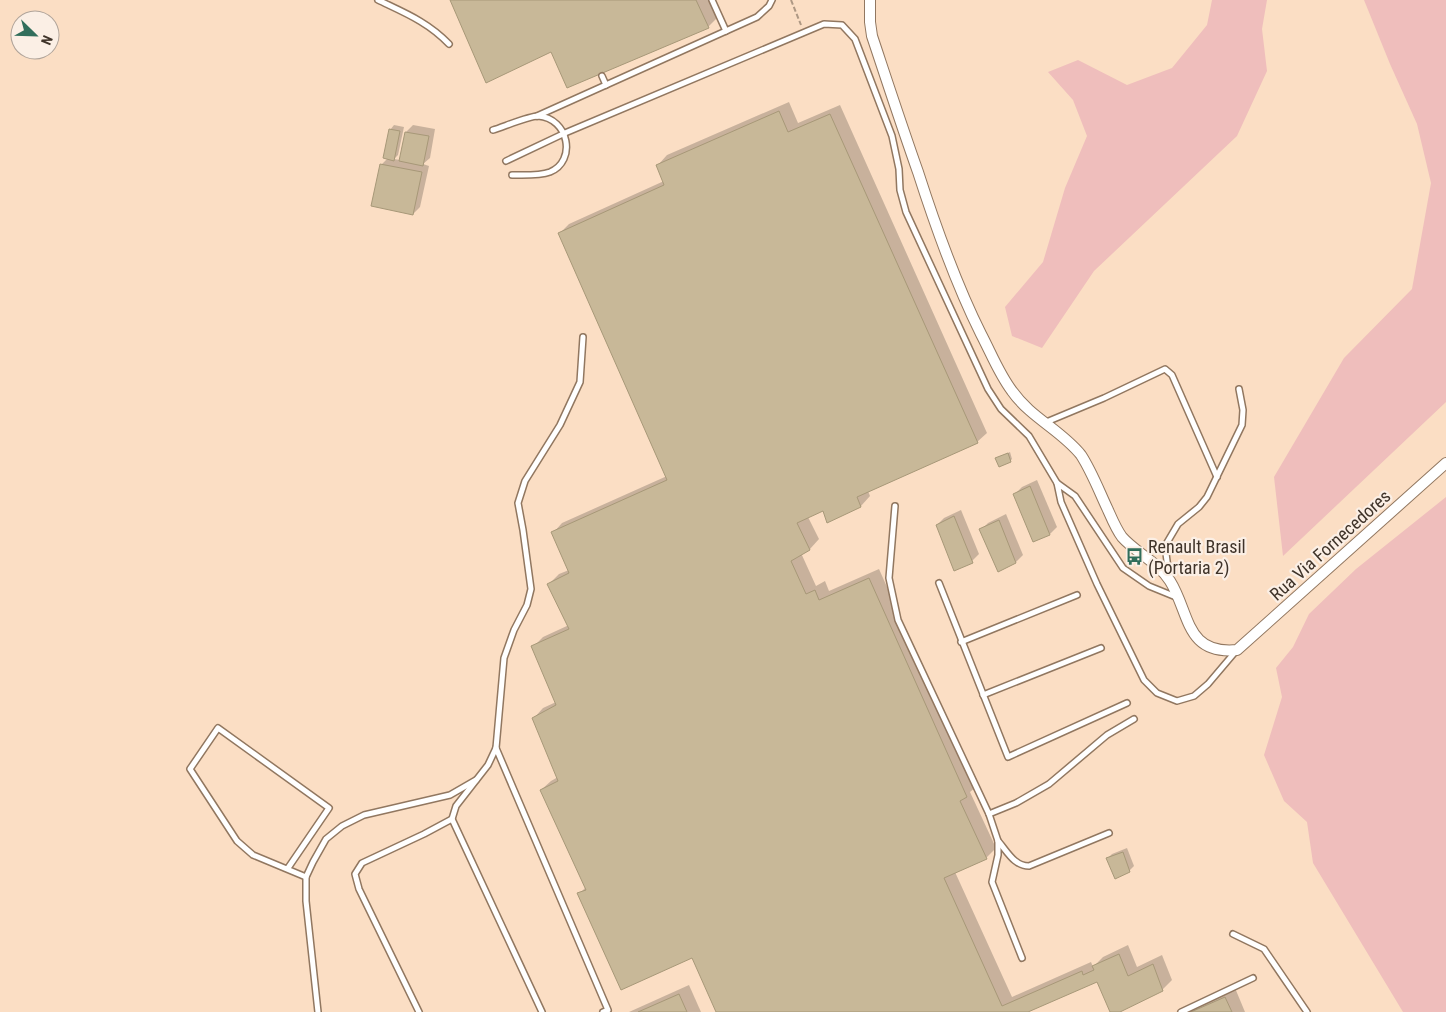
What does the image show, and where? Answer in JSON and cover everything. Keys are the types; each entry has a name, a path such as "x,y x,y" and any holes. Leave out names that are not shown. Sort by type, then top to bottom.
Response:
{"street":[{"path":"870,0 872,36 939,235 958,287 1011,391 1021,403 1044,423 1074,445 1088,467 1117,529 1122,536 1161,570 1170,581 1192,632 1201,642 1212,649 1236,650"},
{"name":"Rua Via Fornecedores","path":"1236,650 1446,463"}],"lane":[{"path":"378,0 423,22 436,31 449,44"},
{"path":"712,0 726,31"},
{"path":"493,130 537,116 757,17 769,6 772,0"},
{"path":"506,161 565,133 804,32 824,24 842,25 855,39 892,136 899,169 900,190 906,212 988,389 1001,409 1029,436 1057,483 1061,502 1097,584 1144,680 1157,693 1177,701 1194,696 1208,684 1236,650"},
{"path":"602,76 606,85"},
{"path":"512,175 539,174 552,171 563,161 567,148 565,133 550,120 537,116"},
{"path":"542,1012 452,819 456,806 488,765 496,748 504,658 514,630 527,605 531,589 518,503 525,481 560,426 580,382 583,337"},
{"path":"1044,423 1104,398 1165,369 1172,374 1217,477"},
{"path":"1170,581 1165,546 1178,524 1199,507 1207,497 1242,425 1243,410 1239,389"},
{"path":"1057,483 1076,496 1123,568 1149,586 1176,597"},
{"path":"895,506 890,578 898,620 989,814 998,841 998,855 992,882 1022,958"},
{"path":"939,583 1008,757 1127,703"},
{"path":"961,642 1077,595"},
{"path":"982,695 1102,648"},
{"path":"989,814 1016,803 1049,784 1108,735 1134,719"},
{"path":"288,868 329,808 218,728 190,769 237,840 254,855 306,877"},
{"path":"496,748 608,1010 603,1012"},
{"path":"318,1012 306,901 306,877 326,840 342,826 364,815 450,795 478,779"},
{"path":"419,1012 358,889 355,874 362,863 452,819"},
{"path":"998,841 1015,861 1022,866 1028,866 1109,833"},
{"path":"1233,934 1264,949 1307,1012"},
{"path":"1181,1012 1253,978"}],"path":[{"path":"791,0 804,32"}],"shaded area":[{"path":"1212,0 1267,0 1262,29 1267,71 1237,136 1094,271 1042,348 1012,336 1005,307 1043,262 1065,188 1087,136 1073,100 1048,72 1078,60 1127,85 1172,68 1207,25"},
{"path":"1364,0 1446,0 1446,402 1283,556 1274,477 1344,358 1412,289 1431,183 1417,124"},
{"path":"1446,497 1446,1012 1403,1012 1313,863 1307,822 1284,801 1264,755 1282,697 1276,668 1293,647 1309,614 1356,569"}],"building":[{"path":"450,0 696,0 709,28 567,88 551,52 486,83"},
{"path":"779,111 788,132 830,114 978,443 857,497 861,507 827,523 823,511 797,523 810,550 791,561 806,594 815,590 819,600 869,578 967,797 960,801 987,859 944,878 1002,1006 1082,971 1083,975 1094,970 1092,966 1119,954 1128,976 1153,964 1163,991 1120,1012 1110,1012 1097,982 1028,1012 716,1012 692,958 621,990 577,893 586,890 540,790 558,781 532,718 556,705 531,646 569,629 547,584 569,573 551,532 667,480 558,233 664,185 656,165"},
{"path":"389,129 400,131 394,161 383,158"},
{"path":"405,132 429,136 423,166 399,161"},
{"path":"380,164 422,172 413,215 371,206"},
{"path":"1008,453 1011,462 999,467 995,458"},
{"path":"1030,486 1050,535 1033,542 1013,494"},
{"path":"954,516 973,563 954,571 936,525"},
{"path":"999,520 1016,563 998,572 979,529"},
{"path":"1123,852 1130,872 1115,879 1106,858"},
{"path":"679,994 687,1012 638,1012"},
{"path":"1225,997 1232,1012 1191,1012"}],"place":[{"name":"Renault Brasil (Portaria 2)","path":"1134,556"}]}
